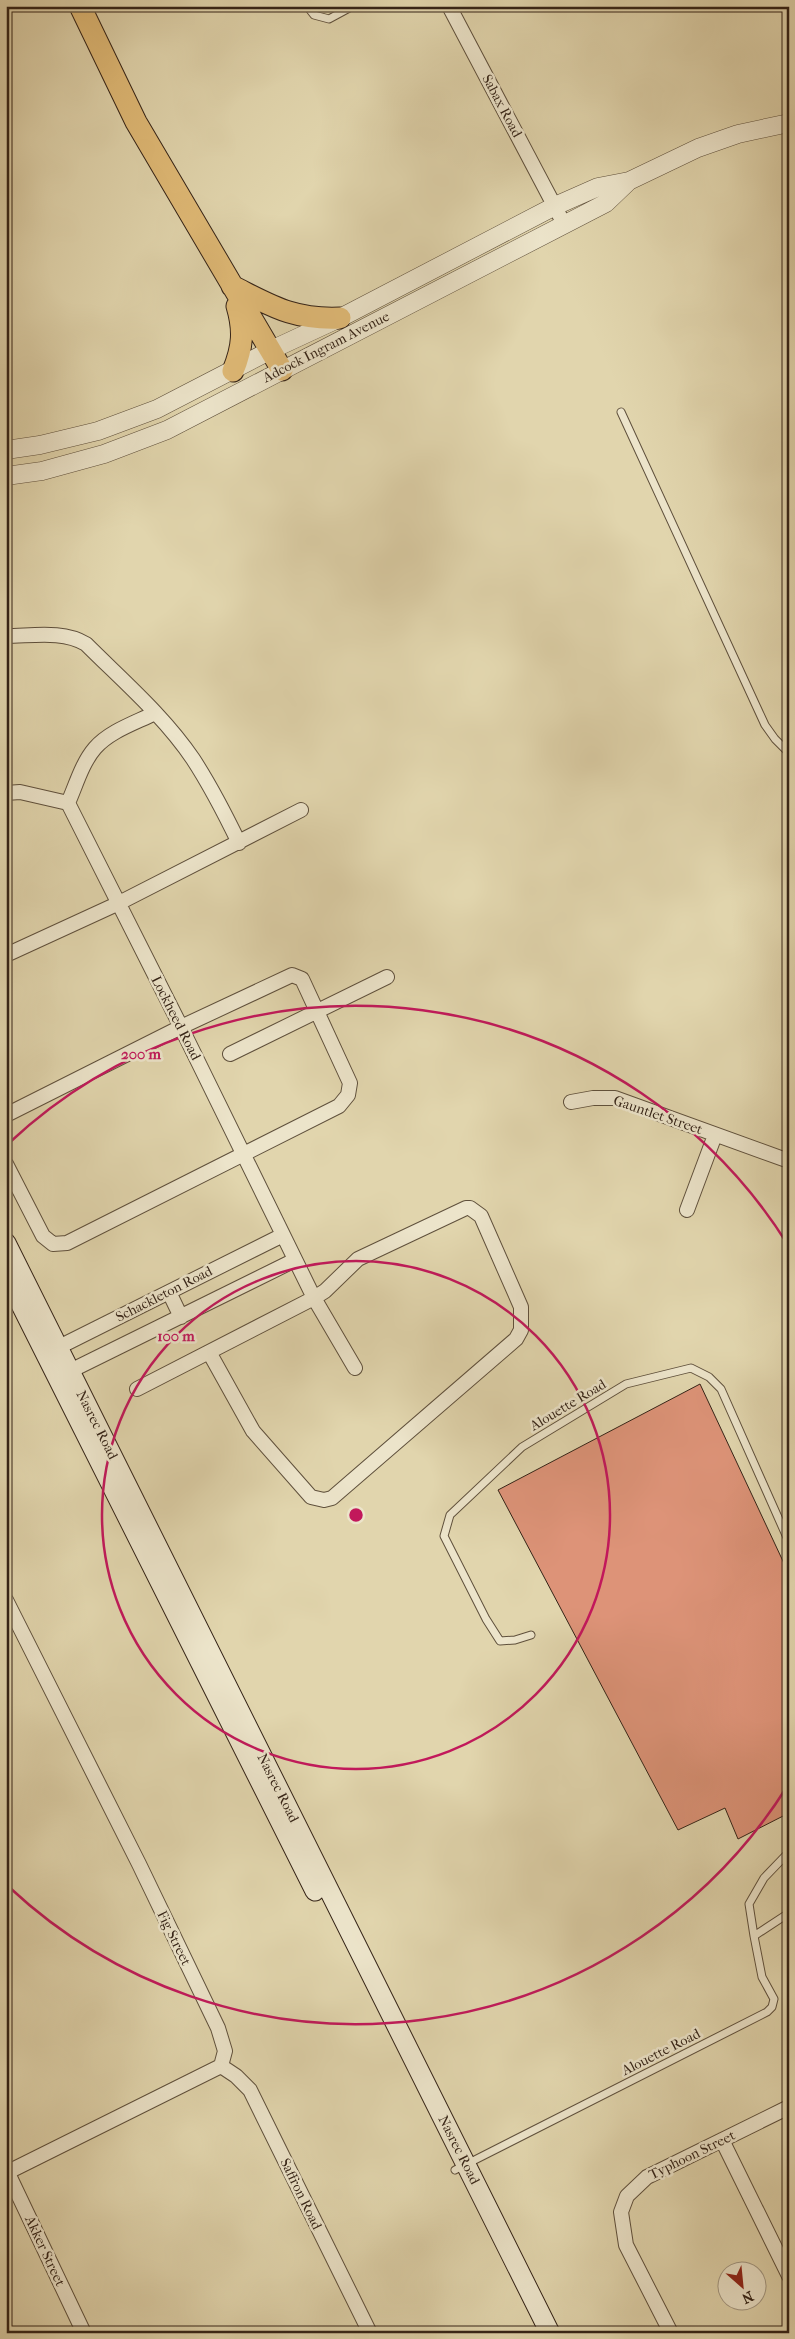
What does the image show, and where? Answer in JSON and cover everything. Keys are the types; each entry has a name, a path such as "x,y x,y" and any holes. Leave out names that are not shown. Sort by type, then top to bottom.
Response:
{"main road":[{"path":"80,6 136,122 282,370"},
{"path":"232,286 273,307 297,316 318,319 340,318"},
{"path":"232,286 243,334 242,348 233,371"},
{"name":"Nasrec Road","path":"6,1243 52,1351"},
{"name":"Nasrec Road","path":"6,1275 64,1374 460,2167 550,2333"},
{"name":"Nasrec Road","path":"460,2167 536,2333"}],"street":[{"name":"Sabax Road","path":"449,6 564,224"},
{"name":"Adcock Ingram Avenue","path":"6,450 40,445 98,431 157,409 271,350 340,318 555,206 598,187 629,181 698,148 738,134 789,122"},
{"name":"Adcock Ingram Avenue","path":"6,476 42,471 104,454 167,430 606,203 629,181"},
{"path":"6,636 66,636 76,638 86,644 155,713 192,758 223,810 239,843"},
{"path":"6,793 20,792 68,803 85,764 99,744 117,732 155,713"},
{"name":"Lockheed Road","path":"68,803 181,1027 314,1298 355,1368"},
{"path":"6,955 118,904 301,810"},
{"path":"6,1115 181,1027 292,975 302,979 350,1083 348,1095 339,1106 66,1243 49,1242 44,1236 6,1164"},
{"path":"230,1054 387,977"},
{"name":"Gauntlet Street","path":"571,1102 593,1098 615,1098 789,1161"},
{"name":"Gauntlet Street","path":"687,1210 715,1135"},
{"path":"136,1389 208,1352 314,1298 325,1291 358,1258 460,1209 470,1208 481,1216 521,1307 522,1330 516,1339 332,1498 324,1500 311,1498 253,1430 208,1352"},
{"name":"Schackleton Road","path":"52,1351 283,1235"},
{"name":"Schackleton Road","path":"64,1374 295,1260"},
{"path":"169,1292 181,1317"},
{"name":"Fig Street","path":"6,1600 11,1620 139,1864 218,2028 225,2051 221,2066"},
{"path":"7,2171 221,2066"},
{"name":"Saffron Road","path":"221,2066 236,2076 250,2090 370,2333"},
{"name":"Typhoon Street","path":"670,2333 626,2245 621,2212 626,2196 640,2181 789,2107"},
{"path":"722,2140 784,2256 789,2276"},
{"name":"Akker Street","path":"7,2171 84,2333"}],"lane":[{"path":"308,6 314,15 329,19 353,6"},
{"path":"621,412 765,725 774,739 789,753"},
{"name":"Alouette Road","path":"531,1635 515,1640 500,1641 486,1619 444,1536 450,1515 522,1447 626,1384 691,1368 709,1377 722,1389 789,1542"},
{"path":"789,1852 764,1878 749,1904 754,1936 789,1913"},
{"name":"Alouette Road","path":"460,2167 767,2012 772,2007 774,1999 762,1977 754,1936"}],"building":[{"path":"700,1384 789,1574 789,1813 738,1839 725,1808 678,1830 498,1490"}]}
